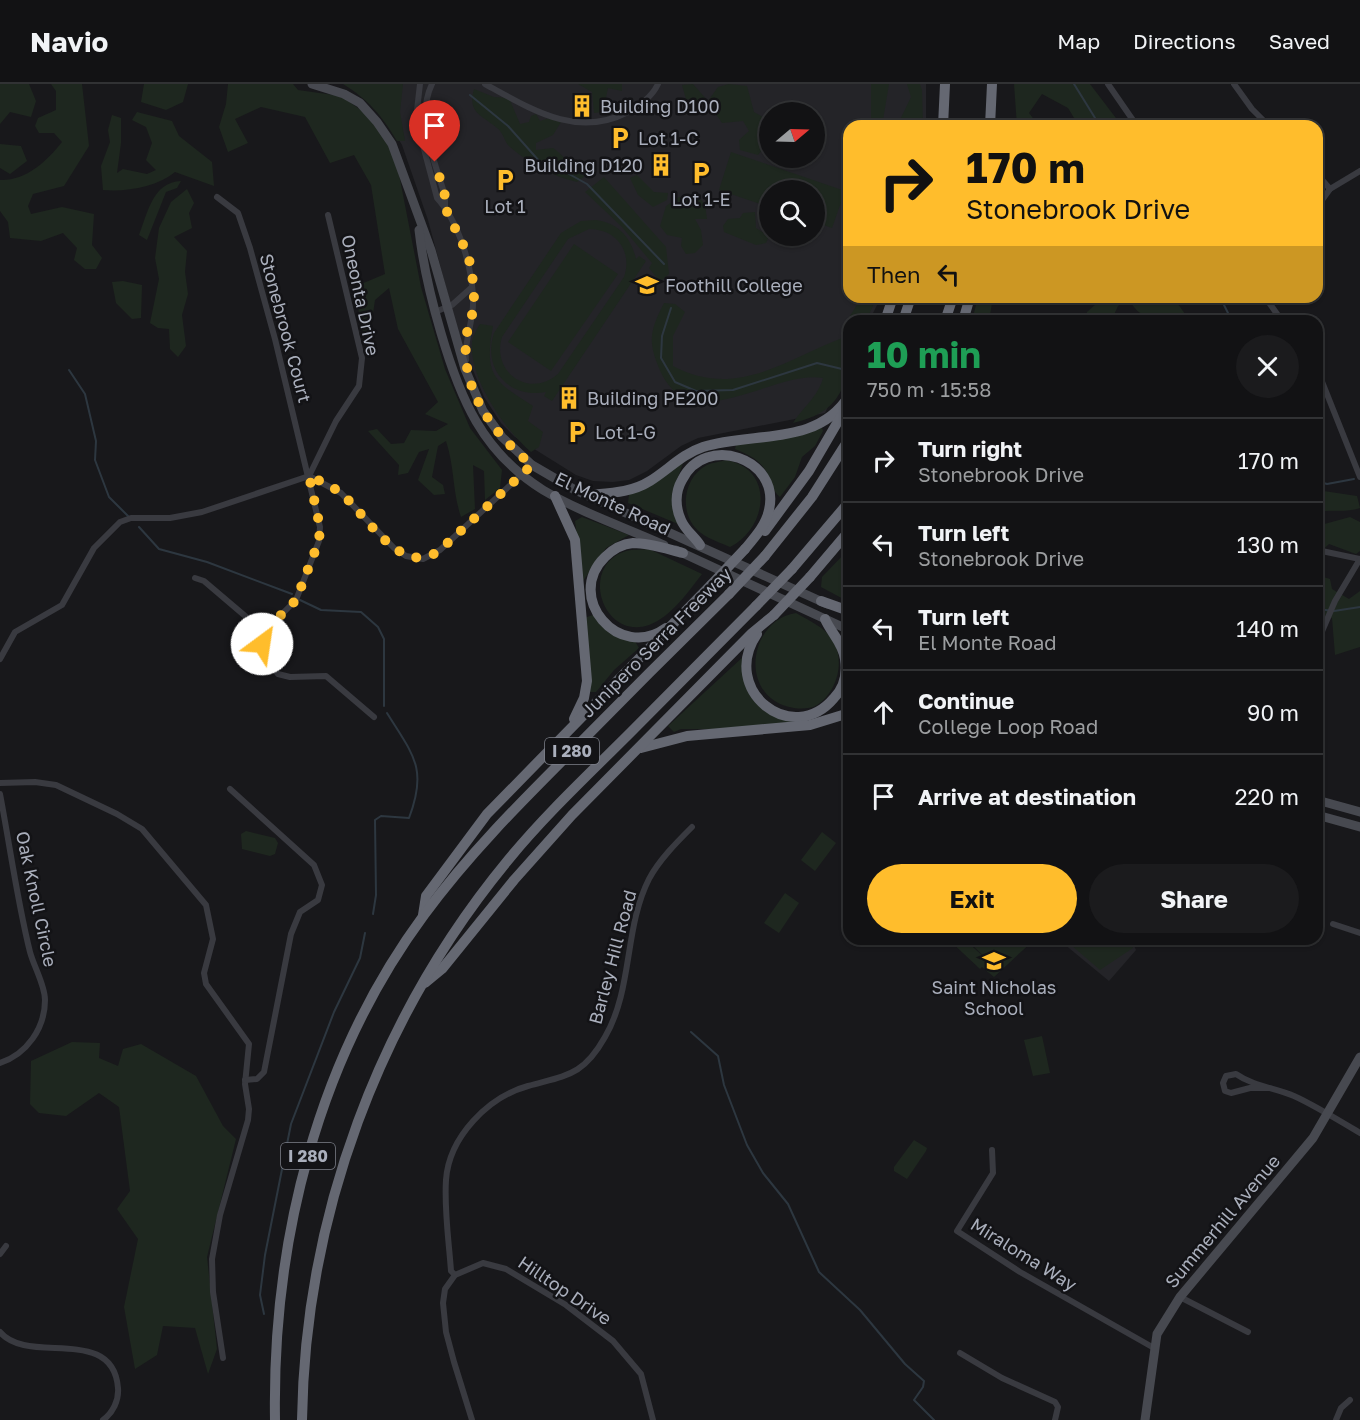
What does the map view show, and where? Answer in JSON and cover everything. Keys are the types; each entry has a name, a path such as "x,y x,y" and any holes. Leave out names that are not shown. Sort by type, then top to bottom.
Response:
{"highway":[{"path":"943,120 945,84"},
{"path":"990,120 992,84"},
{"path":"939,120 944,102"},
{"path":"588,495 623,492 640,486 680,458 703,447 810,429 835,414 843,404"},
{"path":"423,915 426,896 487,814 564,733 640,660 761,535 795,492 843,412"},
{"name":"Junipero Serra Freeway","path":"275,1420 277,1312 291,1220 314,1131 354,1035 386,973 423,915 488,836 765,556 812,497 843,448"},
{"path":"700,545 680,518 677,492 683,476 693,465 714,455 729,454 743,458 757,469 769,492 767,518 745,549"},
{"path":"555,496 575,540 586,672 584,698 564,733"},
{"name":"I 280","path":"302,1420 311,1310 333,1199 353,1134 384,1057 420,987 481,895 538,825 792,569 843,508"},
{"path":"839,545 843,539"},
{"path":"420,987 442,969 531,860 638,749 774,615 843,541"},
{"path":"683,553 643,544 617,548 597,567 591,593 596,613 602,621 617,634 634,638 661,632 691,606"},
{"path":"821,601 843,610"},
{"path":"774,615 749,648 746,673 751,689 762,704 776,712 791,716 807,716 827,706 838,694 843,683"},
{"path":"825,619 843,650"},
{"path":"638,749 687,736 810,725 843,714"}],"street":[{"name":"El Monte Road","path":"312,84 352,98 377,122 398,156 419,222 431,250 473,390 483,411 502,438 532,465 588,495 821,601"},
{"path":"420,84 415,110 418,129 437,198 445,207 471,270 474,302 466,334 465,355 473,390"},
{"path":"432,84 425,107 425,123 445,196 445,207"},
{"path":"485,84 532,109 584,124 605,121 631,110 651,95 658,84"},
{"path":"1108,84 1133,120"},
{"path":"1234,84 1263,120"},
{"path":"1323,199 1330,189 1360,171"},
{"path":"1323,181 1330,189"},
{"name":"Stonebrook Court","path":"217,197 238,213 250,248 320,527 319,541 296,600 264,632"},
{"name":"Oneonta Drive","path":"309,476 336,421 359,386 362,358 328,215"},
{"name":"El Monte Road","path":"419,222 422,253 435,312 458,388 472,418 492,445 523,475 555,496 843,627"},
{"path":"435,312 448,308 471,288"},
{"path":"1323,384 1360,477"},
{"path":"0,659 15,632 62,605 94,548 120,522 131,518 170,518 202,512 309,476 341,493 400,553 420,560 431,557 440,550 532,465"},
{"path":"1323,551 1360,559 1335,601 1323,627"},
{"path":"195,578 204,581 264,632 265,656 278,674 290,677 326,676 374,717"},
{"path":"0,783 34,782 56,785 117,814 142,829 206,904 213,939 204,973 206,984 249,1044 245,1080 248,1120 220,1215 212,1259 213,1292 224,1358"},
{"path":"230,789 314,865 322,885 318,900 300,912 291,934 264,1072 257,1078 245,1080"},
{"name":"Oak Knoll Circle","path":"0,794 30,953 45,999 39,1029 33,1039 22,1051 0,1063"},
{"path":"1323,802 1360,812"},
{"path":"1323,817 1360,827"},
{"name":"Barley Hill Road","path":"455,1275 451,1271 446,1181 456,1148 471,1124 492,1103 521,1088 568,1075 585,1064 596,1051 615,1018 632,940 649,880 692,826"},
{"path":"1333,924 1360,933"},
{"name":"Summerhill Avenue","path":"1145,1420 1154,1348 1162,1324 1179,1297 1313,1138 1360,1057"},
{"path":"1270,1088 1250,1088 1231,1093 1225,1091 1223,1083 1226,1076 1232,1074 1294,1096 1360,1133"},
{"name":"Miraloma Way","path":"992,1150 993,1173 957,1231 1020,1272 1154,1348"},
{"path":"0,1254 6,1246"},
{"name":"Hilltop Drive","path":"455,1275 474,1265 492,1264 506,1269 566,1305 613,1341 632,1360 641,1374 652,1420"},
{"path":"455,1275 445,1288 446,1332 472,1420"},
{"path":"1179,1297 1248,1332"},
{"path":"0,1332 5,1338 21,1345 91,1351 109,1365 118,1389 116,1403 103,1420"},
{"path":"960,1353 1002,1378 1055,1402 1058,1407 1055,1420"},
{"path":"1336,1420 1341,1408 1350,1400"}],"shaded area":[{"path":"0,84 29,84 36,101 31,117 10,112 0,124"},
{"path":"51,84 82,84 89,146 64,186 33,194 28,206 31,214 62,207 94,214 92,245 102,258 96,269 85,269 74,260 77,248 63,233 41,241 10,238 8,222 0,211 0,180 19,177 27,173 50,156 62,142 54,133 39,133 35,126 38,118 56,110 56,91"},
{"path":"144,84 188,84 183,102 166,110 141,102"},
{"path":"228,84 293,84 298,90 341,96 372,118 396,159 421,287 445,369 470,428 502,470 500,488 485,500 484,471 473,465 475,509 461,517 446,441 438,446 432,477 443,485 445,494 434,495 418,480 429,449 419,452 408,473 398,475 399,465 368,431 377,429 391,444 404,443 411,430 436,431 448,424 425,414 438,402 398,329 389,288 375,300 370,334 363,333 354,287 385,274 371,185 354,155 330,163 305,117 261,107 235,119 248,143 228,152 219,127 226,104"},
{"path":"343,84 403,84 400,112 405,141 397,141 374,109"},
{"name":"Foothill College","path":"359,84 926,84 926,120 843,120 843,303 878,303 872,315 843,315 843,376 825,413 698,438 681,446 647,471 629,480 593,481 576,475 515,437 501,423 484,397 459,336 428,220 402,145 382,111"},
{"path":"578,84 622,84 622,91 608,88 603,112 594,113 592,92"},
{"path":"693,84 708,101 718,87 729,84 747,86 754,112 759,115 758,155 740,150 739,140 749,131 743,121 722,123 707,107 686,99 682,85"},
{"path":"871,84 889,84 883,120 871,120"},
{"path":"907,84 920,84 923,120 900,120 911,97"},
{"path":"1014,84 1090,84 1117,120 1075,120 1068,108 1042,94 1029,113 1034,120 1017,120"},
{"path":"474,89 494,97 509,98 520,124 529,122 531,116 536,114 540,121 549,118 561,122 553,135 536,143 536,150 553,148 585,176 577,182 559,176 533,164 518,153 508,145 499,130 477,113 472,97"},
{"path":"137,112 172,121 179,136 212,162 214,186 175,172 151,185 122,190 103,190 101,166 110,142 108,130 112,115 121,118 121,143 117,173 123,169 147,174 156,170 146,160 152,143 146,127 132,120"},
{"path":"0,144 21,146 27,161 10,174 0,168"},
{"path":"731,152 759,162 759,168 778,168 813,180 759,180 759,204 719,190"},
{"path":"637,175 654,192 668,193 667,200 653,207 638,195 630,178"},
{"path":"604,177 666,247 669,274 660,282 649,268 652,263 622,227 585,192"},
{"path":"181,181 177,188 166,192 147,240 139,235 158,192 172,183"},
{"path":"825,184 843,190 832,228 825,226"},
{"path":"187,189 194,203 189,213 192,228 174,237 187,251 185,272 188,294 182,315 186,346 178,357 170,349 169,329 158,328 150,323 159,279 155,258 159,228 171,202"},
{"path":"679,197 698,197 705,204 707,219 695,219 701,230 703,245 695,253 686,254 681,246 682,238 667,235 660,226 666,206"},
{"path":"755,212 759,244 724,232 723,226 728,219 740,218 743,213"},
{"path":"596,220 611,224 627,238 636,259 639,256 646,261 552,401 544,396 546,392 521,391 502,379 495,369 491,346 494,333 561,233 581,221","holes":["589,229 599,230 614,237 624,250 626,259 624,277 558,374 547,381 535,384 525,383 515,378 507,371 502,361 500,350 502,337 568,239"]},
{"path":"574,244 618,274 551,371 508,342"},
{"path":"123,281 142,285 141,318 132,319 116,303 112,282"},
{"path":"664,303 675,304 685,312 673,336 673,366 696,375 719,379 740,378 761,372 843,338 843,386 837,398 827,409 793,423 814,396 823,378 803,378 711,401 690,400 673,389 659,368 653,350 652,335"},
{"path":"858,303 874,303 869,315 851,315"},
{"path":"976,303 992,303 990,315 974,315"},
{"path":"1097,303 1123,303 1118,306 1114,315 1086,315"},
{"path":"1132,303 1177,303 1186,315 1144,315"},
{"path":"480,324 493,326 490,342 491,366 500,383 533,406 528,421 543,432 539,447 531,452 500,417 482,387 476,371 472,342"},
{"path":"821,425 823,431 815,446 802,457 795,477 780,497 760,463 735,449 736,445"},
{"path":"684,460 672,494 678,524 628,503 629,494"},
{"path":"726,460 742,466 753,475 759,486 761,500 752,527 743,538 730,547 701,533 694,526 686,507 686,497 692,479 709,464"},
{"path":"1323,491 1357,496 1360,508 1323,511"},
{"path":"582,517 629,535 606,548 583,581 575,521"},
{"path":"1350,517 1360,522 1360,551 1356,554 1329,544 1323,550 1323,524"},
{"path":"649,549 702,574 665,616 649,625 633,627 619,622 609,613 602,600 600,585 603,571 611,559 626,551"},
{"path":"843,555 843,599 821,587 822,577"},
{"path":"1323,577 1330,579 1332,589 1349,599 1360,591 1360,647 1335,655 1332,618 1326,616 1323,625"},
{"path":"796,613 827,633 834,641 839,661 831,691 817,705 806,708 794,708 776,702 764,690 757,676 756,660 759,644 767,630 780,619"},
{"path":"593,615 633,638 639,648 614,670 596,692 589,692 584,618"},
{"path":"744,656 756,702 804,721 729,729 681,729 674,732 668,726"},
{"path":"246,831 275,838 278,843 275,854 270,856 242,849 241,834"},
{"path":"822,832 836,843 815,871 801,860"},
{"path":"785,893 799,903 779,933 764,923"},
{"name":"Saint Nicholas School","path":"954,945 971,945 995,967 972,945 1029,945 994,977 982,967 980,969"},
{"name":"Saint Nicholas School","path":"1065,945 1134,945 1136,950 1109,981"},
{"path":"1071,945 1132,945 1133,948 1100,970"},
{"path":"1042,1036 1050,1073 1033,1076 1024,1040"},
{"path":"72,1042 100,1043 99,1058 118,1066 123,1049 141,1044 196,1076 223,1126 236,1139 207,1257 217,1349 208,1374 195,1328 163,1326 157,1355 135,1369 124,1307 138,1239 117,1209 130,1191 119,1107 99,1093 66,1116 39,1113 30,1104 31,1061"},
{"path":"914,1140 927,1148 907,1179 894,1171 894,1167"}],"waterway":[{"path":"1074,84 1096,120"},
{"path":"470,95 508,126 540,162 560,169 587,184 664,264"},
{"path":"1223,303 1229,315"},
{"path":"671,308 662,336 661,358 675,382 696,391 733,390 817,363 842,369"},
{"path":"69,370 85,394 96,441 95,460 109,497 129,517"},
{"path":"1323,483 1354,479"},
{"path":"139,527 159,549 207,562 292,594"},
{"path":"300,600 321,610 361,612 378,627 384,639 384,706"},
{"path":"1323,610 1334,611 1360,607"},
{"path":"373,914 376,895 375,820 381,816 409,818 417,786 415,762 387,713"},
{"path":"264,1314 260,1295 265,1255 291,1124 334,1012 360,958 365,933"},
{"path":"691,1032 718,1056 724,1085 747,1145 763,1173 788,1204 819,1272 860,1310 905,1364 924,1381 923,1387 914,1400 934,1420"}],"place":[{"name":"Building D100","path":"582,106"},
{"name":"Lot 1-C","path":"620,138"},
{"name":"Building D120","path":"661,165"},
{"name":"Lot 1-E","path":"701,173"},
{"name":"Lot 1","path":"505,180"},
{"name":"Foothill College","path":"647,285"},
{"name":"Building PE200","path":"569,398"},
{"name":"Lot 1-G","path":"577,432"},
{"name":"Saint Nicholas School","path":"994,961"}],"route":[{"path":"262,644 264,632 296,600 321,534 309,476 341,493 400,553 420,560 431,557 440,550 532,465 502,438 492,425 483,411 468,375 465,345 474,302 471,270 445,207 445,196 435,162"}]}
